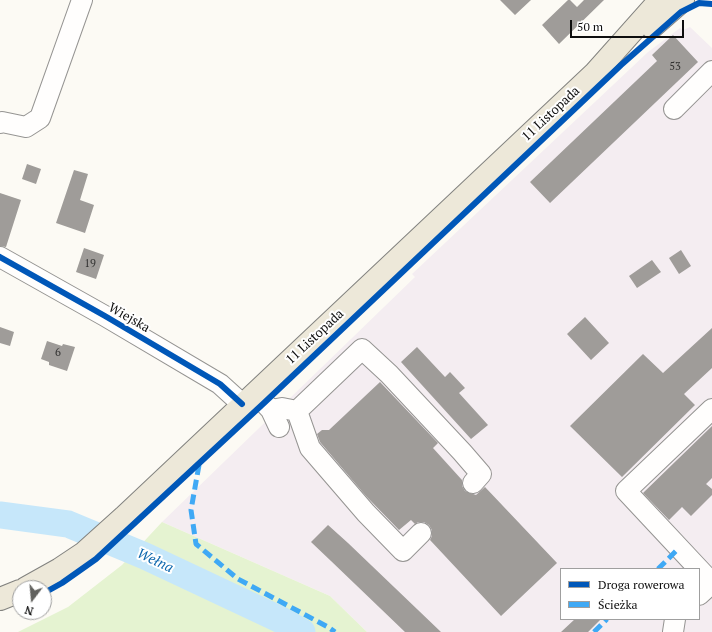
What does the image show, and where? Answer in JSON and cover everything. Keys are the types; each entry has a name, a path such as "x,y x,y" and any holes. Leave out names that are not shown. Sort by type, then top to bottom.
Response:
{"main road":[{"name":"11 Listopada","path":"40,580 84,553 124,517 595,73 660,0"},
{"name":"11 Listopada","path":"595,73 636,41 682,0"},
{"path":"0,599 12,594"}],"street":[{"path":"0,123 2,122 26,127 40,118 82,0"},
{"path":"674,109 712,71"},
{"name":"Wiejska","path":"0,257 220,384 249,399 274,419 282,408 297,411"},
{"path":"421,533 403,551 366,513 310,448 297,411 362,349 388,374 477,469 481,474 473,483"},
{"path":"698,568 626,491 712,409"},
{"path":"700,570 712,583 700,594"},
{"path":"673,632 675,620"}],"shaded area":[{"path":"690,27 712,48 712,632 367,632 330,596 162,522 415,277 412,274 648,52 680,28 683,30"}],"green space":[{"path":"162,522 330,596 367,632 18,632 42,620 52,620 52,615 68,607 122,565"}],"building":[{"path":"500,0 531,0 515,15"},
{"path":"568,0 570,0 577,7 584,0 604,0 559,44 542,25"},
{"path":"673,35 698,62 550,203 530,182 657,61 652,55"},
{"path":"27,164 41,169 36,184 22,179"},
{"path":"74,170 88,174 80,200 94,205 85,233 56,223"},
{"path":"0,193 21,200 6,247 0,246"},
{"path":"84,248 104,255 96,279 76,272"},
{"path":"681,250 691,266 679,274 669,258"},
{"path":"652,260 661,272 637,288 629,276"},
{"path":"585,317 609,343 591,360 567,334"},
{"path":"0,327 14,332 10,346 0,343"},
{"path":"712,328 712,368 684,394 695,405 622,477 570,426 643,354 663,373"},
{"path":"47,341 62,346 63,344 75,347 67,371 49,365 49,362 41,359"},
{"path":"417,347 445,377 450,372 465,388 459,393 488,425 471,439 401,362"},
{"path":"380,382 438,443 433,448 462,480 462,486 465,491 476,495 485,487 557,563 501,616 430,540 432,530 429,525 424,522 418,522 415,524 411,520 399,530 366,496 320,442 317,434 322,430 329,430"},
{"path":"712,426 712,478 706,484 712,489 712,495 691,516 682,507 669,520 643,493"},
{"path":"328,525 441,632 405,632 311,542"},
{"path":"574,620 600,620 588,632 561,632"}],"waterway":[{"name":"Wełna","path":"0,515 68,524 145,556 281,620 302,632"}],"marked path":[{"path":"199,465 191,510 196,544 238,579 335,632"},
{"path":"659,568 679,548"},
{"path":"594,632 606,620"}],"cycle path":[{"path":"52,589 96,559 264,403 621,65 681,12 699,3 712,4"},
{"path":"0,257 105,316 220,384 242,404"}]}
